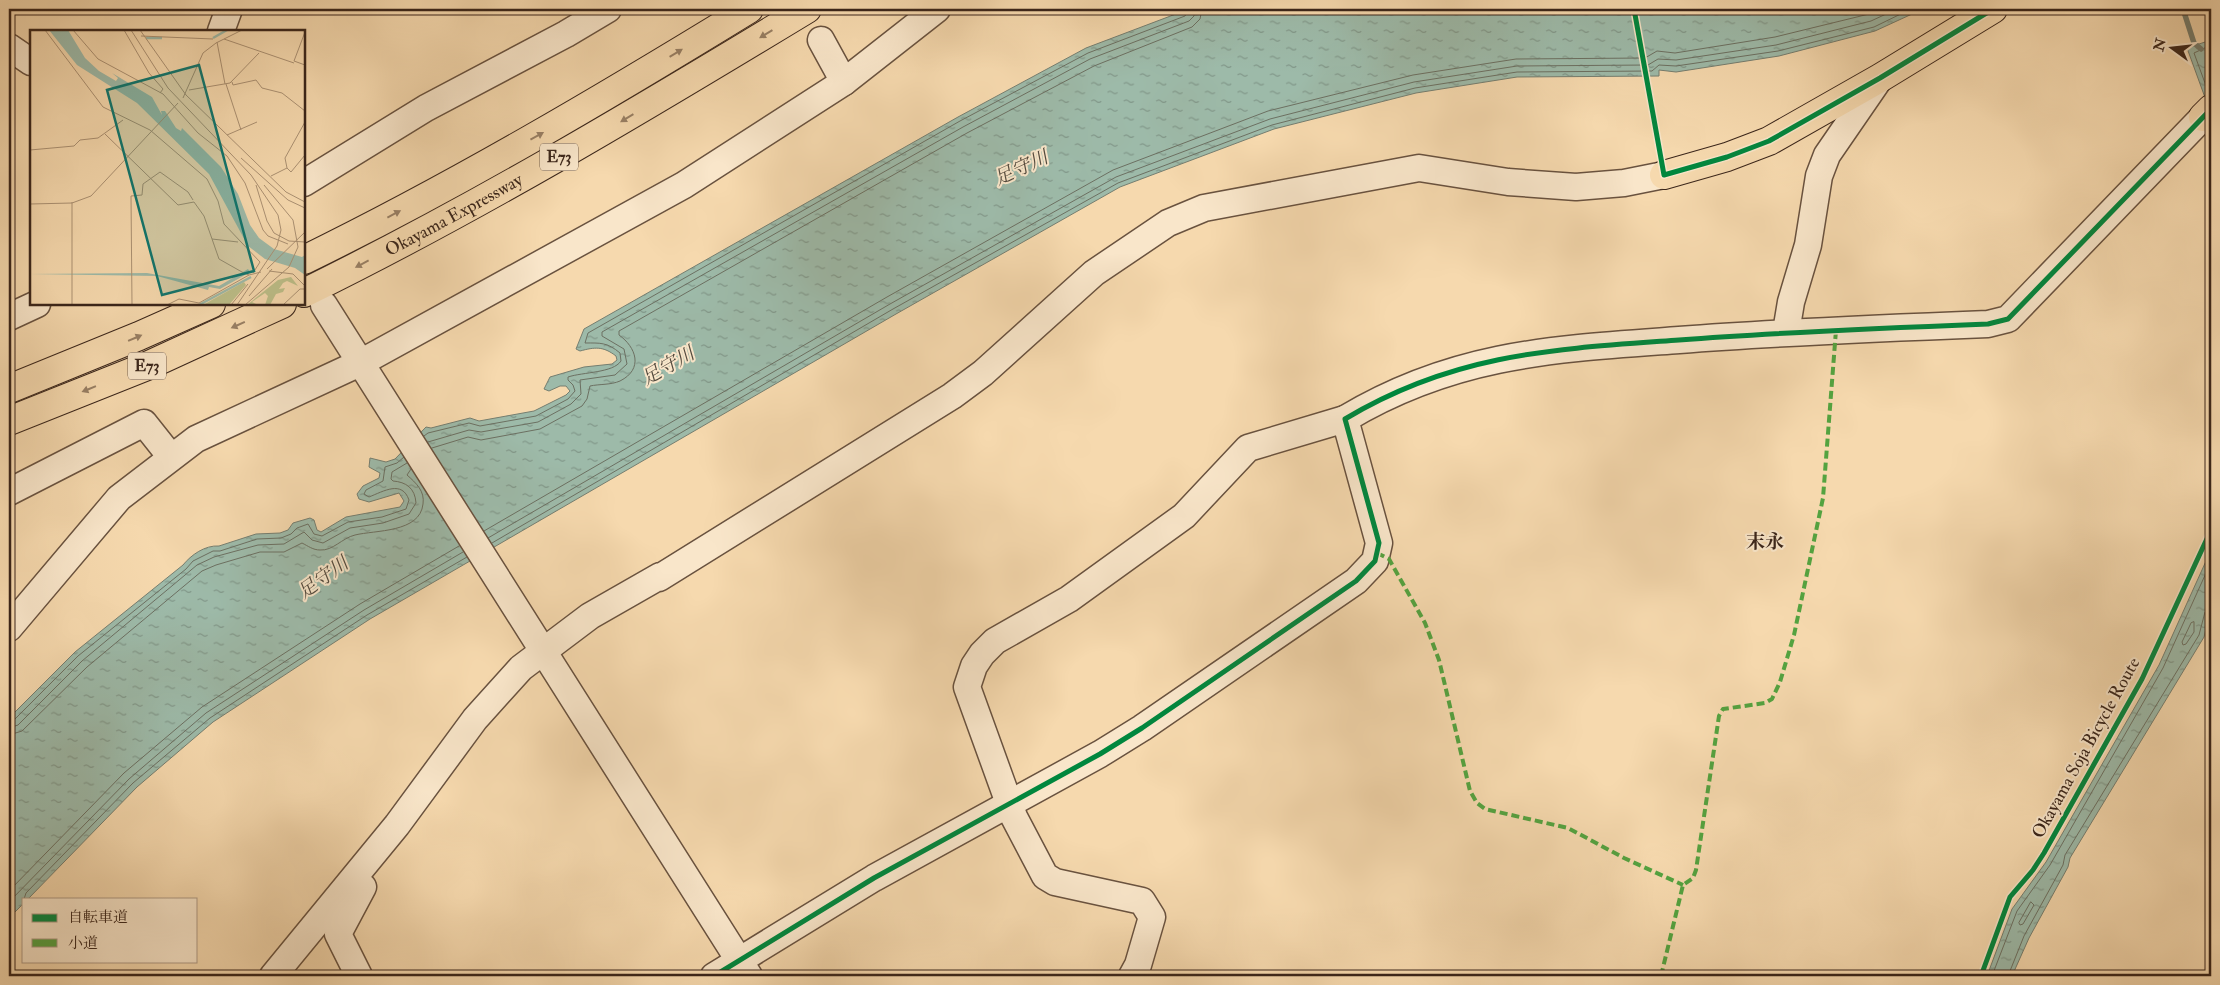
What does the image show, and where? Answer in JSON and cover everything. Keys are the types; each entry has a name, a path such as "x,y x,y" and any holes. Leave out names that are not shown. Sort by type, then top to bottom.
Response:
{"main road":[{"name":"Okayama Expressway","path":"305,259 466,176 588,107 749,9"},
{"name":"Okayama Expressway","path":"314,299 605,131 807,9"},
{"path":"1664,175 1726,157 1769,141 1880,78 1993,9"},
{"name":"E73","path":"9,389 139,336 209,305"},
{"name":"E73","path":"9,421 147,366 280,305"}],"street":[{"path":"221,30 229,9"},
{"path":"305,182 426,108 566,34 608,9"},
{"path":"9,628 113,503 196,438 366,368 684,185 844,82 937,9"},
{"path":"821,40 844,82"},
{"path":"9,46 30,61"},
{"path":"1786,332 1791,302 1808,245 1820,176 1827,155 1880,78"},
{"path":"1132,976 1138,965 1152,917 1142,901 1056,882 1045,876 1009,804 967,687 968,679 982,654 995,641 1070,599 1184,516 1248,448 1345,419 1410,385 1450,370 1484,362 1576,348 1786,332 1988,324 2008,320 2207,113"},
{"path":"273,976 397,825 475,718 542,646 660,576 659,578 952,396 983,372 1094,273 1146,236 1187,214 1204,208 1419,168 1508,182 1557,186 1624,183 1664,175"},
{"path":"314,299 366,368 744,969"},
{"path":"9,317 35,305"},
{"path":"714,976 744,969 874,878 1142,728 1356,581 1375,561 1379,544 1345,419"},
{"path":"9,492 144,423 171,457"},
{"path":"359,976 338,934 397,825"}],"water":[{"name":"足守川","path":"1189,9 1923,9 1875,31 1779,56 1676,72 1659,70 1659,76 1517,77 1416,93 1274,129 1120,187 896,314 370,619 213,722 137,787 29,898 22,898 22,905 9,918 9,718 75,652 194,554 209,547 219,546 256,534 280,533 288,530 293,523 310,518 314,520 317,530 321,532 346,517 400,507 404,501 399,493 369,502 359,499 357,494 363,486 379,478 380,473 369,467 370,458 386,462 395,459 426,427 431,428 470,418 479,421 534,411 566,395 570,391 566,386 560,386 549,391 544,389 550,377 584,367 612,364 617,360 616,356 603,349 595,348 580,351 576,349 584,329 958,117 1086,48"},
{"path":"2211,40 2211,114 2187,48"},
{"path":"2211,550 2211,609 2204,637 2070,858 2068,867 2029,938 2012,976 1987,976 2012,909 2046,862 2159,665"}],"waterway":[{"path":"2183,9 2194,43 2201,49"}],"marked path":[{"path":"1661,976 1683,885 1693,878 1696,870 1719,716 1723,709 1765,703 1772,699 1780,682 1794,635 1823,498 1836,330"},
{"path":"1377,553 1389,559 1425,623 1439,660 1470,791 1477,803 1485,809 1568,828 1624,858 1683,885"}],"cycle path":[{"path":"1634,9 1664,175 1727,157 1769,141 1880,78 1993,9"},
{"path":"714,976 874,878 1100,754 1142,728 1356,581 1375,561 1379,543 1345,419 1386,397 1426,380 1466,367 1507,358 1634,343 1988,324 2008,319 2211,109"},
{"name":"Okayama Soja Bicycle Route","path":"1981,976 2010,897 2033,870 2044,853 2142,679 2211,530"}],"district":[{"name":"末永","path":"1765,542"}]}
